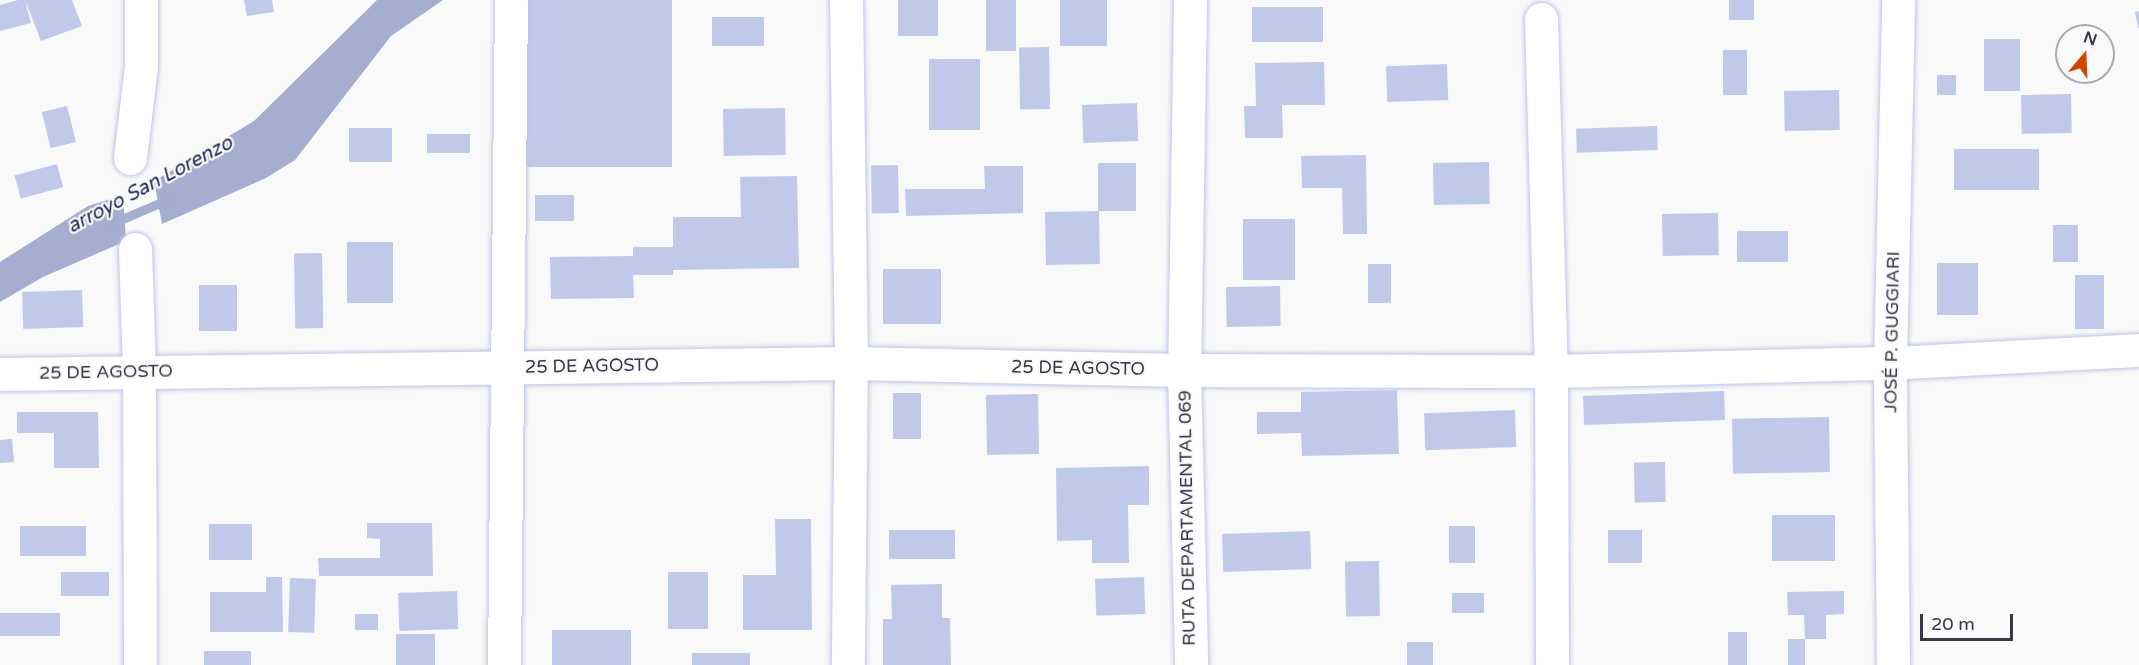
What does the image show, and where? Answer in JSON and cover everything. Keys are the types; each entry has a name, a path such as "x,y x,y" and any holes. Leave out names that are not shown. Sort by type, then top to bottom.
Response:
{"street":[{"path":"130,158 141,66 141,0"},
{"path":"504,665 511,0"},
{"path":"846,0 851,363 848,665"},
{"name":"RUTA DEPARTAMENTAL 069","path":"1190,0 1184,370 1191,665"},
{"name":"JOSÉ P. GUGGIARI","path":"1893,665 1890,363 1898,0"},
{"path":"1541,19 1551,371 1552,665"},
{"path":"135,249 139,372 140,665"},
{"name":"25 DE AGOSTO","path":"0,374 851,363 1184,370 1551,371 1890,363 2139,350"}],"water":[{"path":"377,0 443,0 391,36 295,160 266,178 162,224 154,181 254,121"},
{"path":"123,195 126,241 43,277 0,302 0,262 88,206"}],"building":[{"path":"25,0 31,23 0,31 0,5"},
{"path":"25,0 72,0 82,26 41,41"},
{"path":"244,0 272,0 274,12 247,16"},
{"path":"519,0 672,0 672,167 519,167"},
{"path":"898,0 938,0 938,36 898,36"},
{"path":"986,0 1016,0 1016,51 986,51"},
{"path":"1060,0 1107,0 1107,46 1060,46"},
{"path":"1729,0 1754,0 1754,20 1729,20"},
{"path":"1252,7 1323,7 1323,42 1252,42"},
{"path":"2139,11 2139,28 2138,28 2135,12"},
{"path":"712,17 764,17 764,46 712,46"},
{"path":"1984,39 2020,39 2020,91 1984,91"},
{"path":"1049,47 1050,109 1020,110 1019,48"},
{"path":"1723,50 1747,50 1747,95 1723,95"},
{"path":"929,59 980,59 980,130 929,130"},
{"path":"1324,62 1325,105 1282,105 1283,138 1245,138 1244,106 1256,106 1255,63"},
{"path":"1447,64 1448,100 1387,102 1386,66"},
{"path":"1937,75 1956,75 1956,95 1937,95"},
{"path":"1839,90 1840,130 1785,131 1784,91"},
{"path":"2071,94 2072,133 2022,134 2021,95"},
{"path":"1137,103 1138,141 1083,143 1082,105"},
{"path":"67,106 76,142 51,148 42,112"},
{"path":"785,108 786,155 724,156 723,109"},
{"path":"1657,126 1658,150 1577,153 1576,129"},
{"path":"349,128 392,128 392,162 349,162"},
{"path":"427,134 470,134 470,153 427,153"},
{"path":"1954,149 2039,149 2039,190 1954,190"},
{"path":"1366,155 1367,234 1343,234 1342,188 1302,188 1301,156"},
{"path":"1489,162 1490,204 1434,205 1433,163"},
{"path":"1098,163 1136,163 1136,211 1098,211"},
{"path":"57,164 63,187 21,199 14,175"},
{"path":"871,165 898,165 899,213 872,213"},
{"path":"984,166 1023,166 1023,213 906,216 905,189 985,189"},
{"path":"797,176 799,268 673,270 673,275 633,275 634,298 551,299 550,257 633,256 633,247 673,247 673,217 741,217 740,177"},
{"path":"535,195 574,195 574,221 535,221"},
{"path":"1099,211 1100,264 1046,265 1045,212"},
{"path":"1718,213 1719,255 1663,256 1662,214"},
{"path":"1243,219 1295,219 1295,280 1243,280"},
{"path":"2053,225 2078,225 2078,262 2053,262"},
{"path":"1737,231 1788,231 1788,262 1737,262"},
{"path":"347,242 393,242 393,303 347,303"},
{"path":"294,253 322,253 323,328 295,328"},
{"path":"1937,263 1978,263 1978,315 1937,315"},
{"path":"1368,264 1391,264 1391,303 1368,303"},
{"path":"883,269 941,269 941,324 883,324"},
{"path":"2075,275 2104,275 2104,329 2075,329"},
{"path":"199,285 237,285 237,331 199,331"},
{"path":"1280,286 1281,326 1227,327 1226,287"},
{"path":"82,290 83,327 23,329 22,292"},
{"path":"1397,390 1399,454 1302,456 1301,433 1257,434 1257,412 1301,412 1301,392"},
{"path":"1724,391 1725,420 1584,425 1583,396"},
{"path":"893,393 921,393 921,439 893,439"},
{"path":"1038,394 1039,454 987,455 986,395"},
{"path":"1515,410 1516,447 1425,450 1424,413"},
{"path":"17,412 98,412 99,468 54,468 54,433 17,433"},
{"path":"1829,417 1830,472 1733,474 1732,419"},
{"path":"12,439 14,462 0,463 0,440"},
{"path":"1665,462 1666,502 1635,503 1634,463"},
{"path":"1149,466 1149,505 1128,505 1129,563 1092,563 1092,540 1057,541 1056,468"},
{"path":"1772,515 1835,515 1835,561 1772,561"},
{"path":"775,519 811,519 812,630 743,630 743,575 776,575"},
{"path":"367,523 432,523 433,576 319,576 318,558 380,558 380,539 367,538"},
{"path":"209,524 252,524 252,560 209,560"},
{"path":"20,526 86,526 86,556 20,556"},
{"path":"1449,526 1475,526 1475,563 1449,563"},
{"path":"889,530 955,530 955,559 889,559"},
{"path":"1608,530 1642,530 1642,563 1608,563"},
{"path":"1310,531 1311,569 1223,572 1222,534"},
{"path":"1379,561 1380,616 1346,617 1345,562"},
{"path":"61,572 109,572 109,596 61,596"},
{"path":"668,572 708,572 708,629 668,629"},
{"path":"266,577 282,577 283,632 210,632 210,592 266,592"},
{"path":"1144,577 1145,614 1096,616 1095,579"},
{"path":"290,578 316,579 314,633 288,632"},
{"path":"942,584 942,618 950,618 951,665 883,665 883,619 892,619 891,585"},
{"path":"457,591 458,629 399,631 398,593"},
{"path":"1844,591 1844,614 1826,615 1826,639 1805,639 1804,615 1788,615 1787,592"},
{"path":"1452,593 1484,593 1484,613 1452,613"},
{"path":"0,613 60,613 60,636 0,636"},
{"path":"355,614 378,614 378,630 355,630"},
{"path":"552,630 631,630 631,665 552,665"},
{"path":"1728,632 1747,632 1747,665 1728,665"},
{"path":"396,634 435,634 435,665 396,665"},
{"path":"1788,639 1805,639 1805,665 1788,665"},
{"path":"1407,642 1433,642 1433,665 1407,665"},
{"path":"204,651 251,651 251,665 204,665"},
{"path":"692,653 750,653 750,665 692,665"}],"waterway":[{"name":"arroyo San Lorenzo","path":"115,222 169,199"}]}
